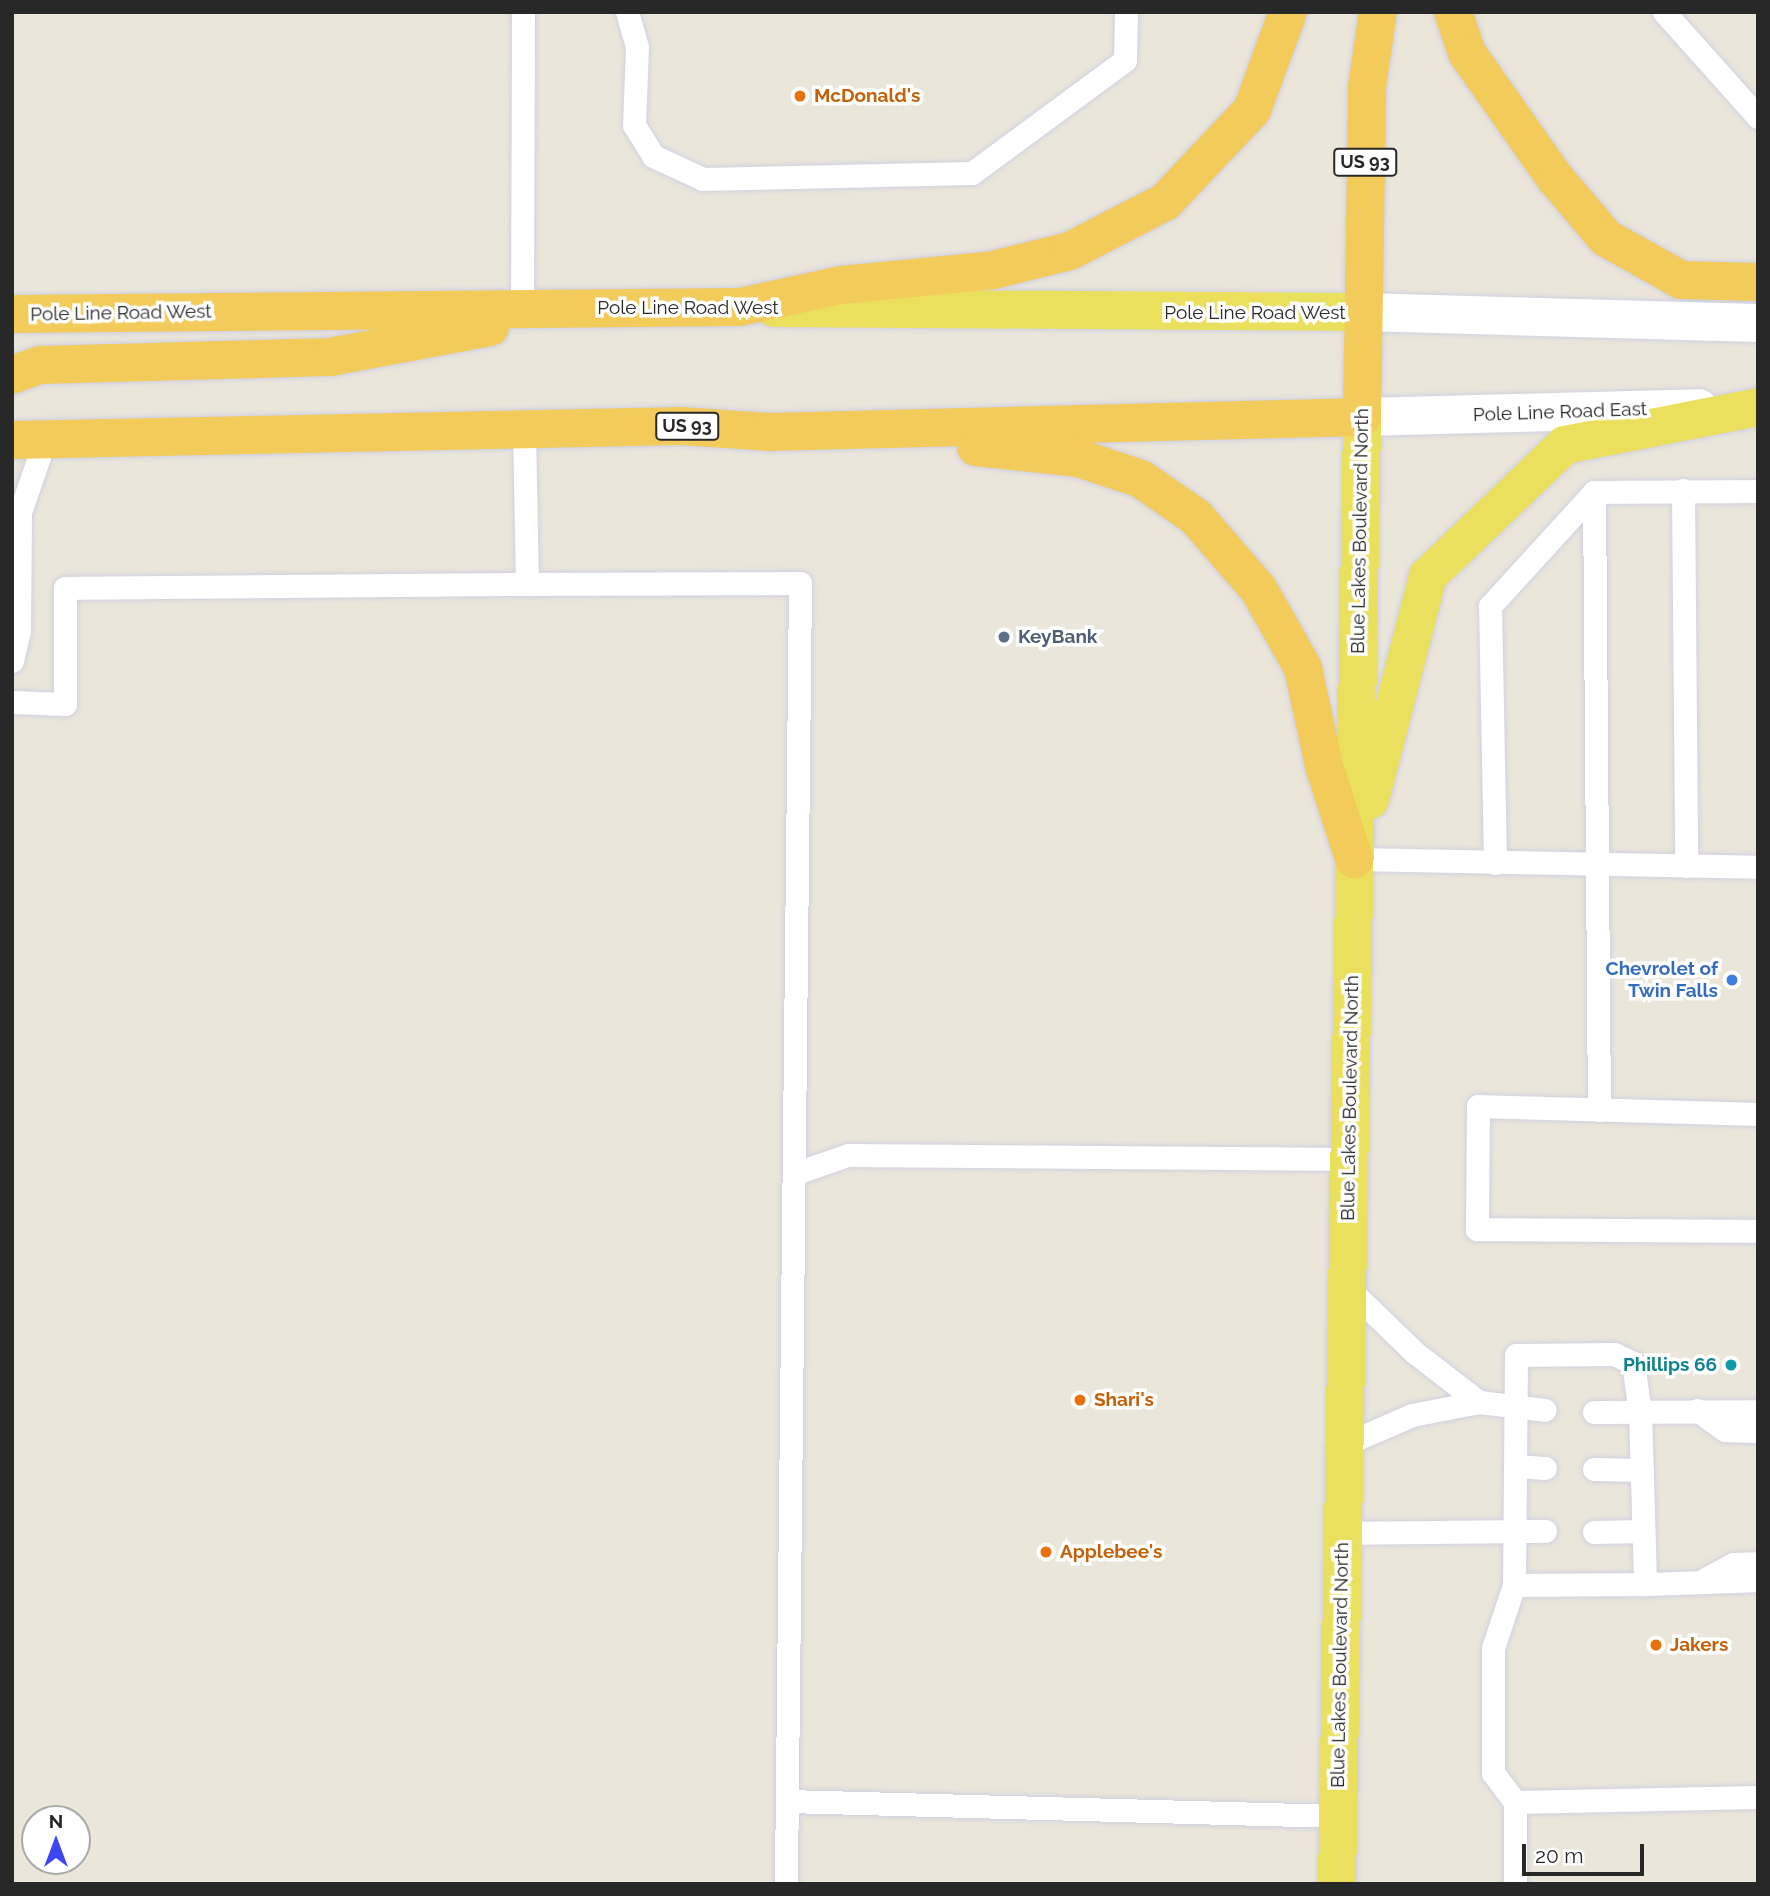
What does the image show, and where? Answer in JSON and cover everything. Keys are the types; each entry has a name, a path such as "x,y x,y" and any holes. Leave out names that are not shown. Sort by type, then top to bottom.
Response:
{"highway":[{"path":"740,307 841,285 993,270 1070,251 1165,202 1252,110 1288,12"},
{"name":"US 93","path":"1363,313 1367,87 1378,12"},
{"path":"1452,12 1467,53 1555,178 1606,238 1681,280 1758,282"},
{"name":"Pole Line Road West","path":"12,314 740,307"},
{"path":"12,375 40,365 330,357 588,308"},
{"name":"Blue Lakes Boulevard North","path":"1362,417 1363,313"},
{"name":"US 93","path":"21,442 681,426 768,432 1362,417"},
{"path":"768,432 1078,458 1141,479 1196,517 1259,590 1303,668 1324,766 1354,859"}],"main road":[{"name":"Pole Line Road West","path":"740,307 1363,313"},
{"path":"1363,313 1758,323"},
{"path":"1354,859 1428,576 1565,445 1758,406"},
{"name":"Pole Line Road East","path":"1362,417 1758,406"},
{"name":"Blue Lakes Boulevard North","path":"1337,1884 1362,417"}],"lane":[{"path":"522,309 523,12"},
{"path":"627,12 637,47 634,125 653,156 703,179 972,173 1125,60 1126,12"},
{"path":"1664,12 1758,117"},
{"path":"524,430 527,584"},
{"path":"12,661 19,630 21,442"},
{"path":"1683,490 1686,866"},
{"path":"1495,863 1490,606 1594,492 1758,491"},
{"path":"1594,492 1600,864 1599,1110"},
{"path":"12,702 65,704 65,588 800,583 796,1173 786,1884"},
{"path":"1354,859 1758,867"},
{"path":"1758,1114 1478,1106 1477,1229 1758,1231"},
{"path":"796,1173 848,1155 1349,1159"},
{"path":"1346,1286 1414,1352 1479,1402"},
{"path":"1515,1884 1515,1802 1493,1773 1493,1648 1514,1585 1516,1355 1614,1354 1633,1363 1640,1412 1645,1584"},
{"path":"1343,1445 1412,1415 1479,1402 1545,1410"},
{"path":"1697,1410 1725,1430 1758,1431"},
{"path":"1594,1412 1758,1411"},
{"path":"1515,1466 1545,1468"},
{"path":"1594,1469 1642,1470"},
{"path":"1342,1533 1545,1531"},
{"path":"1594,1532 1642,1531"},
{"path":"1701,1581 1733,1564 1758,1563"},
{"path":"1514,1585 1758,1580"},
{"path":"1515,1802 1758,1797"},
{"path":"786,1801 1337,1816"}],"place":[{"name":"McDonald's","path":"800,96"},
{"name":"KeyBank","path":"1004,637"},
{"name":"Chevrolet of Twin Falls","path":"1732,980"},
{"name":"Phillips 66","path":"1731,1365"},
{"name":"Shari's","path":"1080,1400"},
{"name":"Applebee's","path":"1046,1552"},
{"name":"Jakers","path":"1656,1645"}]}
